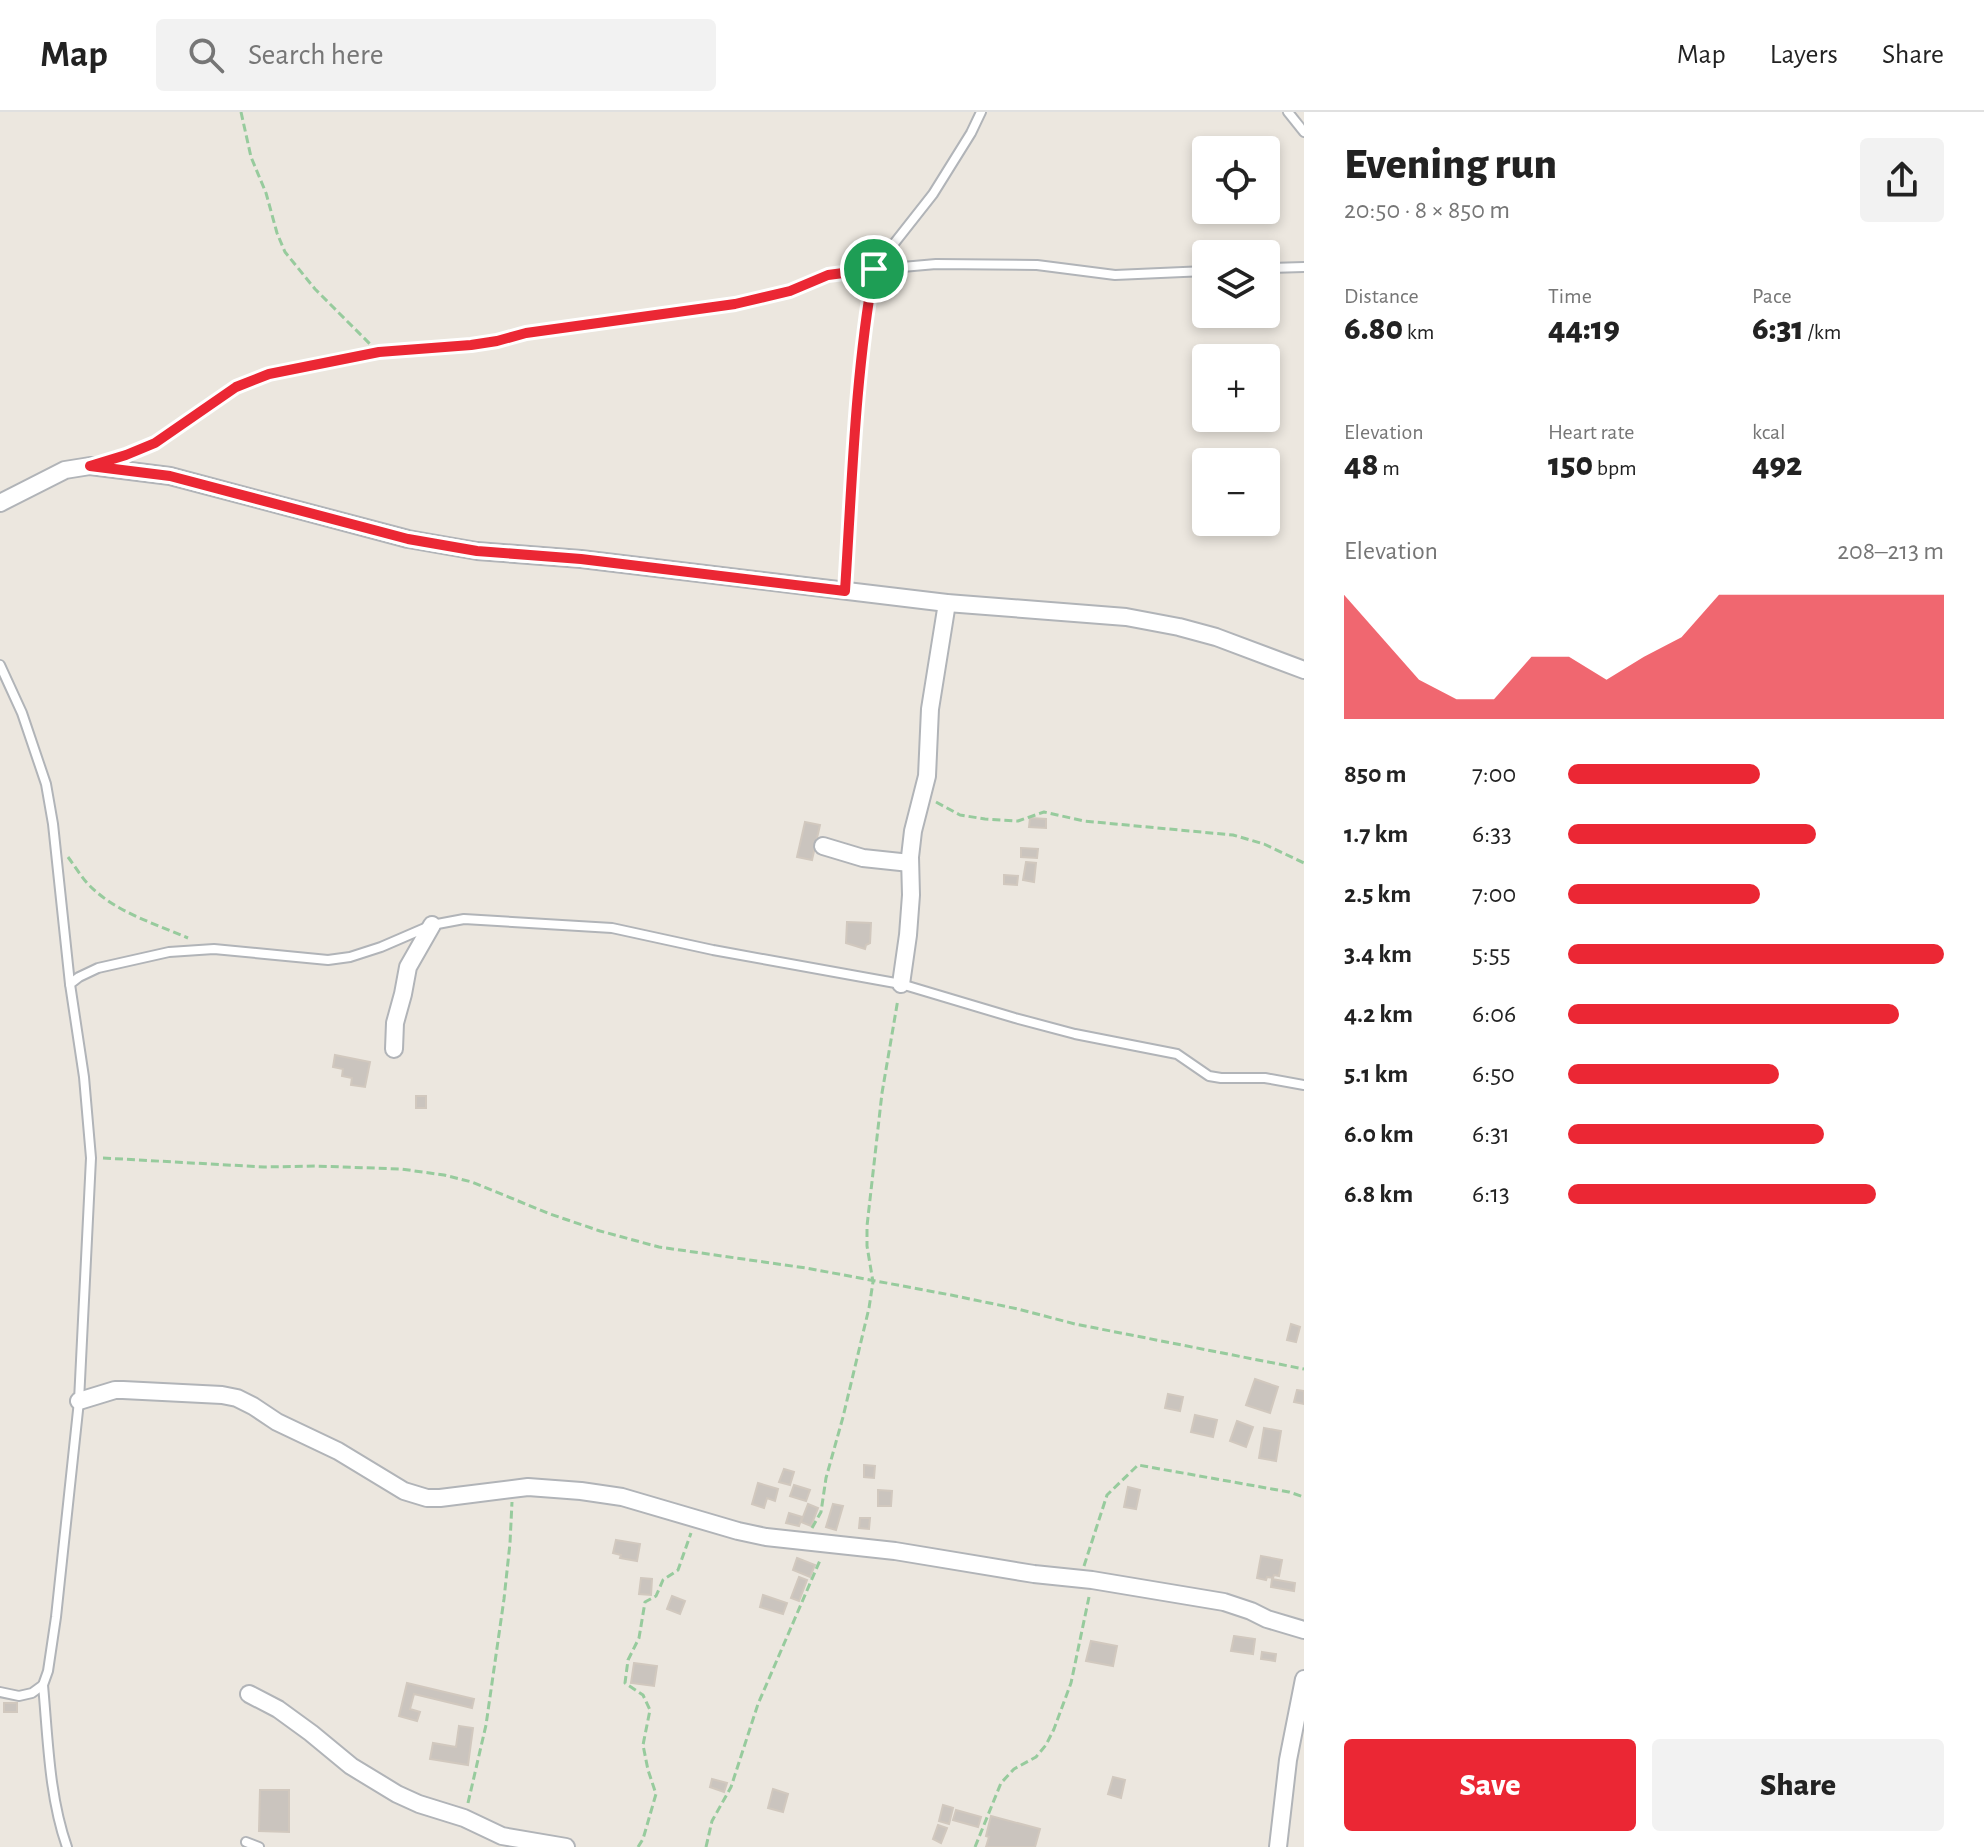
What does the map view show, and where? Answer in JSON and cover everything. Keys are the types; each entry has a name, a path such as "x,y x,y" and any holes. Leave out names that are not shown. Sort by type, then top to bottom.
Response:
{"street":[{"path":"0,503 65,470 90,466 170,476 408,539 477,551 581,559 947,603 1126,617 1179,627 1227,641 1304,670"},
{"path":"901,984 908,935 913,831 927,776 930,709 947,603"},
{"path":"823,846 863,858 910,863"},
{"path":"394,1049 395,1023 408,967 432,925"},
{"path":"79,1401 115,1390 222,1395 253,1406 277,1422 338,1451 404,1491 416,1495 440,1498 528,1487 622,1497 753,1535 895,1551 1034,1574 1087,1577 1224,1602 1304,1630"},
{"path":"1278,1847 1288,1760 1304,1679"},
{"path":"249,1694 278,1709 351,1766 419,1804 464,1818 502,1836 566,1847"}],"lane":[{"path":"874,269 933,194 981,112"},
{"path":"1288,112 1304,132"},
{"path":"90,466 155,443 236,387 269,374 379,352 471,345 526,333 735,304 790,291 828,275 874,269 951,264 1037,265 1115,275 1192,272"},
{"path":"1280,268 1304,267"},
{"path":"0,665 22,713 46,784 84,1077 91,1158 79,1401 56,1617 43,1685 52,1776 67,1847"},
{"path":"70,984 98,968 169,952 214,949 328,960 350,957 432,925 464,919 612,928 735,955 901,984 1075,1034 1177,1054 1209,1076 1265,1078 1304,1085"},
{"path":"0,1692 19,1696 32,1693 43,1685"},
{"path":"246,1842 259,1847"}],"path":[{"path":"241,112 251,157 285,252 315,289 379,352"},
{"path":"845,591 858,390 874,269"},
{"path":"923,793 960,815 1018,821 1044,812 1084,821 1233,835 1264,844 1304,863"},
{"path":"54,837 98,893 140,919 214,949"},
{"path":"805,1541 821,1512 826,1478 865,1329 873,1282 867,1246 870,1200 882,1093 901,984"},
{"path":"91,1158 264,1167 401,1169 444,1175 472,1182 600,1231 659,1247 806,1268 951,1295 1075,1324 1304,1369"},
{"path":"975,1847 1001,1783 1014,1769 1036,1757 1054,1729 1071,1683 1086,1619 1087,1577 1107,1495 1138,1465 1304,1497"},
{"path":"464,1818 486,1725 507,1571 512,1499"},
{"path":"638,1847 656,1794 643,1745 650,1710 643,1695 625,1683 628,1660 639,1638 645,1602 656,1596 663,1580 678,1570 693,1523"},
{"path":"706,1847 712,1821 731,1787 764,1690 828,1543"}],"building":[{"path":"1030,818 1046,819 1046,828 1029,827"},
{"path":"805,822 820,825 812,860 797,857"},
{"path":"1021,848 1038,849 1037,858 1021,857"},
{"path":"1026,862 1036,863 1034,882 1023,880"},
{"path":"1004,875 1018,876 1017,885 1004,884"},
{"path":"847,922 871,923 870,943 865,949 846,943"},
{"path":"335,1055 370,1062 365,1087 351,1085 352,1078 342,1076 343,1069 333,1067"},
{"path":"416,1096 426,1096 426,1108 416,1108"},
{"path":"1291,1324 1300,1327 1296,1342 1287,1340"},
{"path":"1255,1379 1278,1387 1270,1413 1246,1405"},
{"path":"1297,1390 1304,1391 1304,1404 1294,1402"},
{"path":"1168,1394 1183,1397 1180,1411 1165,1408"},
{"path":"1195,1415 1217,1420 1213,1437 1191,1432"},
{"path":"1237,1421 1253,1427 1246,1447 1230,1441"},
{"path":"1264,1428 1281,1431 1276,1461 1259,1458"},
{"path":"864,1465 875,1466 874,1478 864,1477"},
{"path":"784,1469 794,1472 790,1485 779,1482"},
{"path":"758,1483 778,1489 775,1501 767,1498 764,1508 752,1504"},
{"path":"794,1485 810,1490 806,1501 790,1496"},
{"path":"1128,1487 1140,1490 1136,1509 1124,1507"},
{"path":"878,1490 892,1491 891,1506 878,1506"},
{"path":"808,1504 818,1508 811,1526 801,1522"},
{"path":"833,1504 843,1506 836,1530 826,1527"},
{"path":"789,1513 802,1517 799,1526 786,1523"},
{"path":"860,1518 870,1518 869,1529 859,1528"},
{"path":"616,1540 640,1544 637,1561 620,1558 621,1555 613,1553"},
{"path":"1261,1556 1282,1560 1279,1576 1267,1577 1266,1580 1257,1578"},
{"path":"797,1558 815,1565 810,1577 793,1570"},
{"path":"799,1577 807,1580 799,1601 791,1598"},
{"path":"641,1578 652,1579 651,1595 639,1594"},
{"path":"1272,1579 1295,1583 1294,1591 1271,1587"},
{"path":"763,1595 787,1603 783,1614 760,1607"},
{"path":"672,1596 685,1601 680,1614 667,1609"},
{"path":"1234,1636 1255,1639 1253,1654 1231,1651"},
{"path":"1091,1641 1117,1646 1113,1666 1086,1661"},
{"path":"1262,1652 1276,1654 1275,1661 1261,1659"},
{"path":"634,1663 657,1666 654,1686 631,1683"},
{"path":"407,1683 474,1699 472,1708 414,1694 410,1709 420,1712 417,1721 399,1716"},
{"path":"4,1703 17,1703 17,1712 4,1712"},
{"path":"459,1726 473,1728 468,1765 430,1759 433,1743 456,1747"},
{"path":"1113,1777 1125,1780 1121,1798 1108,1794"},
{"path":"712,1779 727,1783 724,1792 710,1787"},
{"path":"773,1789 788,1794 783,1812 768,1808"},
{"path":"260,1790 289,1790 289,1832 259,1831"},
{"path":"943,1805 953,1808 949,1824 939,1821"},
{"path":"956,1810 981,1817 978,1827 953,1820"},
{"path":"991,1816 1040,1829 1035,1847 986,1847"},
{"path":"938,1825 947,1828 941,1843 933,1839"}],"route":[{"path":"874,269 858,390 845,591 581,559 477,551 408,539 170,476 90,466 155,443 236,387 269,374 379,352 471,345 526,333 735,304 790,291 828,275 874,269"}]}
